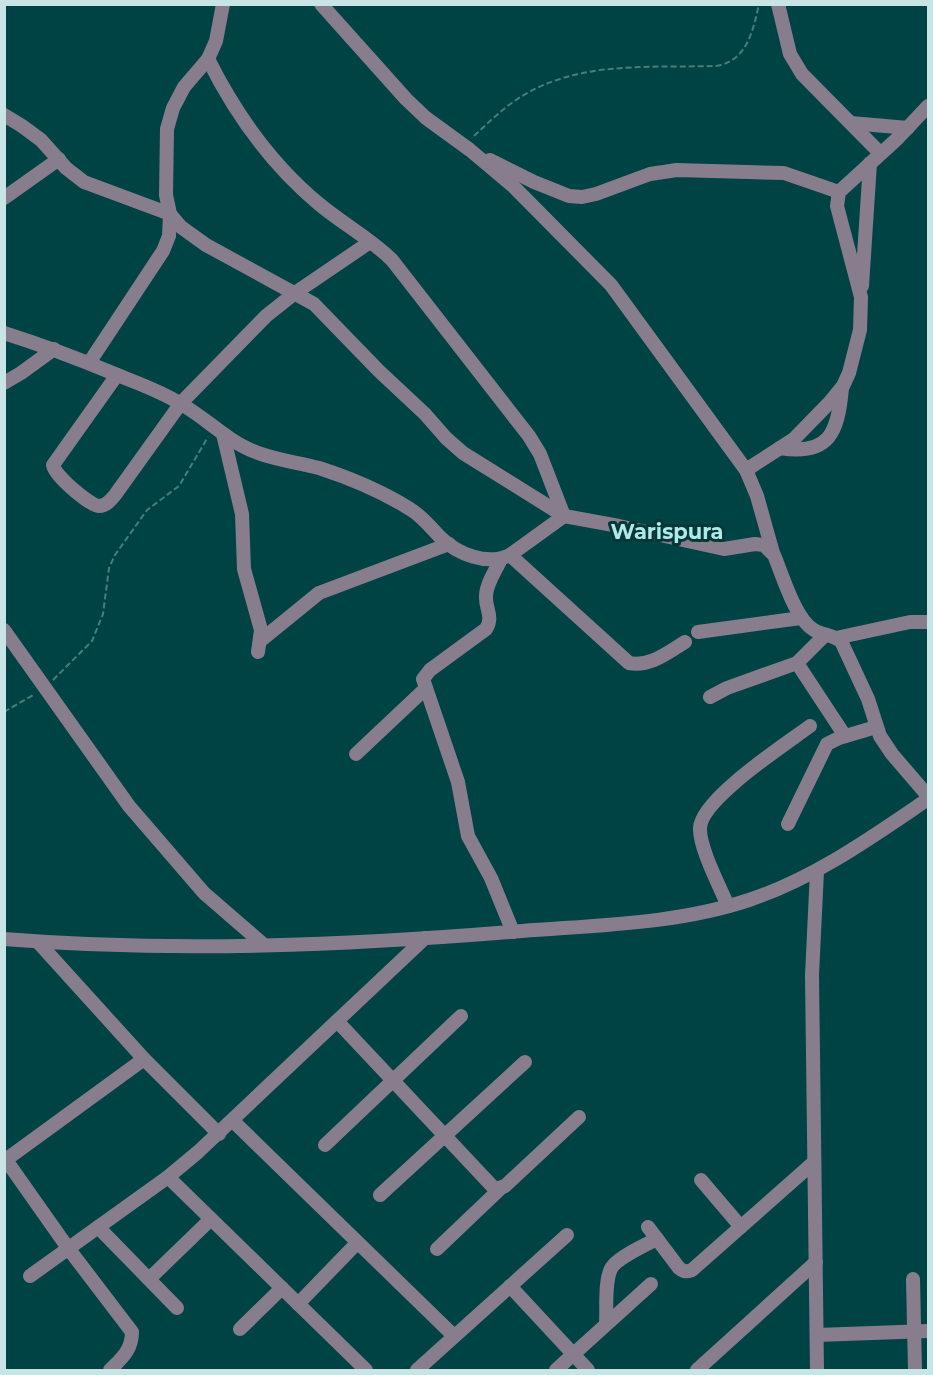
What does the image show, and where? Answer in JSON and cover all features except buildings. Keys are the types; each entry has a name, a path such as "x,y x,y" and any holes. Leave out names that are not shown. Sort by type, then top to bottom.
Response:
{"street":[{"path":"89,363 163,251 169,236 170,214 166,195 167,129 172,108 184,87 208,59 216,41 223,4"},
{"path":"4,939 148,946 264,945 425,938 644,921 728,906 752,899 817,871 928,797 886,746 876,727 868,699 845,648 830,636 814,630 801,618 774,555 757,496 746,470 611,285 514,188 467,148 426,118 406,99 321,4"},
{"path":"778,4 786,42 802,74 851,123 875,158 857,345 843,386 838,420 828,438 816,447 805,450 780,448"},
{"path":"208,59 237,112 280,167 321,206 392,260 529,436 540,454 564,516"},
{"path":"861,297 837,206 839,192 908,128 928,106"},
{"path":"4,115 32,133 75,176 84,182 170,214 181,227 206,245 295,293 322,311 379,371 463,453 564,516 724,549 755,544 764,545 774,555"},
{"path":"851,123 908,128"},
{"path":"467,148 534,182 569,196 582,197 596,194 650,174 677,170 784,173 839,192"},
{"path":"4,198 59,159"},
{"path":"117,375 53,465 53,470 58,477 99,506 115,495 181,403 266,316 295,293 370,242"},
{"path":"4,333 54,349 181,403 251,451 345,477 404,504 426,521 449,544 476,558 506,557 531,542 564,516"},
{"path":"4,383 54,349"},
{"path":"746,470 794,439 843,386"},
{"path":"218,430 242,514 244,569 259,619 259,646 319,593 449,544"},
{"path":"506,557 628,663 638,665 651,662 685,642"},
{"path":"506,557 486,595 490,611 489,624 486,629 430,670 423,679 458,782 468,836 491,878 513,932"},
{"path":"698,632 801,618"},
{"path":"710,697 727,688 797,663 830,636 910,622 928,622"},
{"path":"4,630 116,789 195,884 264,945"},
{"path":"797,663 845,736"},
{"path":"356,754 425,689"},
{"path":"728,906 702,842 700,826 702,818 730,787 810,726"},
{"path":"788,824 827,744 876,727"},
{"path":"817,871 812,975 817,1371"},
{"path":"30,1276 168,1177 219,1134 425,938"},
{"path":"38,942 144,1059 219,1134"},
{"path":"325,1145 460,1016"},
{"path":"337,1021 492,1186 496,1189 501,1188"},
{"path":"110,1371 132,1345 132,1332 5,1161 144,1059"},
{"path":"380,1195 525,1062"},
{"path":"437,1249 579,1117"},
{"path":"233,1121 454,1336"},
{"path":"606,1324 608,1280 612,1268 652,1233 683,1272 692,1270 813,1163"},
{"path":"168,1177 366,1371"},
{"path":"701,1180 741,1227"},
{"path":"149,1280 211,1219"},
{"path":"98,1227 177,1308"},
{"path":"417,1371 567,1235"},
{"path":"298,1304 357,1243"},
{"path":"697,1371 816,1262"},
{"path":"913,1279 915,1371"},
{"path":"556,1371 651,1284"},
{"path":"510,1286 588,1371"},
{"path":"240,1329 282,1288"},
{"path":"817,1335 928,1331"}],"path":[{"path":"467,148 517,99 561,78 615,68 716,66 731,61 738,56 749,41 759,4"},
{"path":"4,712 46,687 92,641 104,614 109,568 115,555 147,510 184,480 218,430"}],"district":[{"name":"Warispura","path":"667,531"}]}
